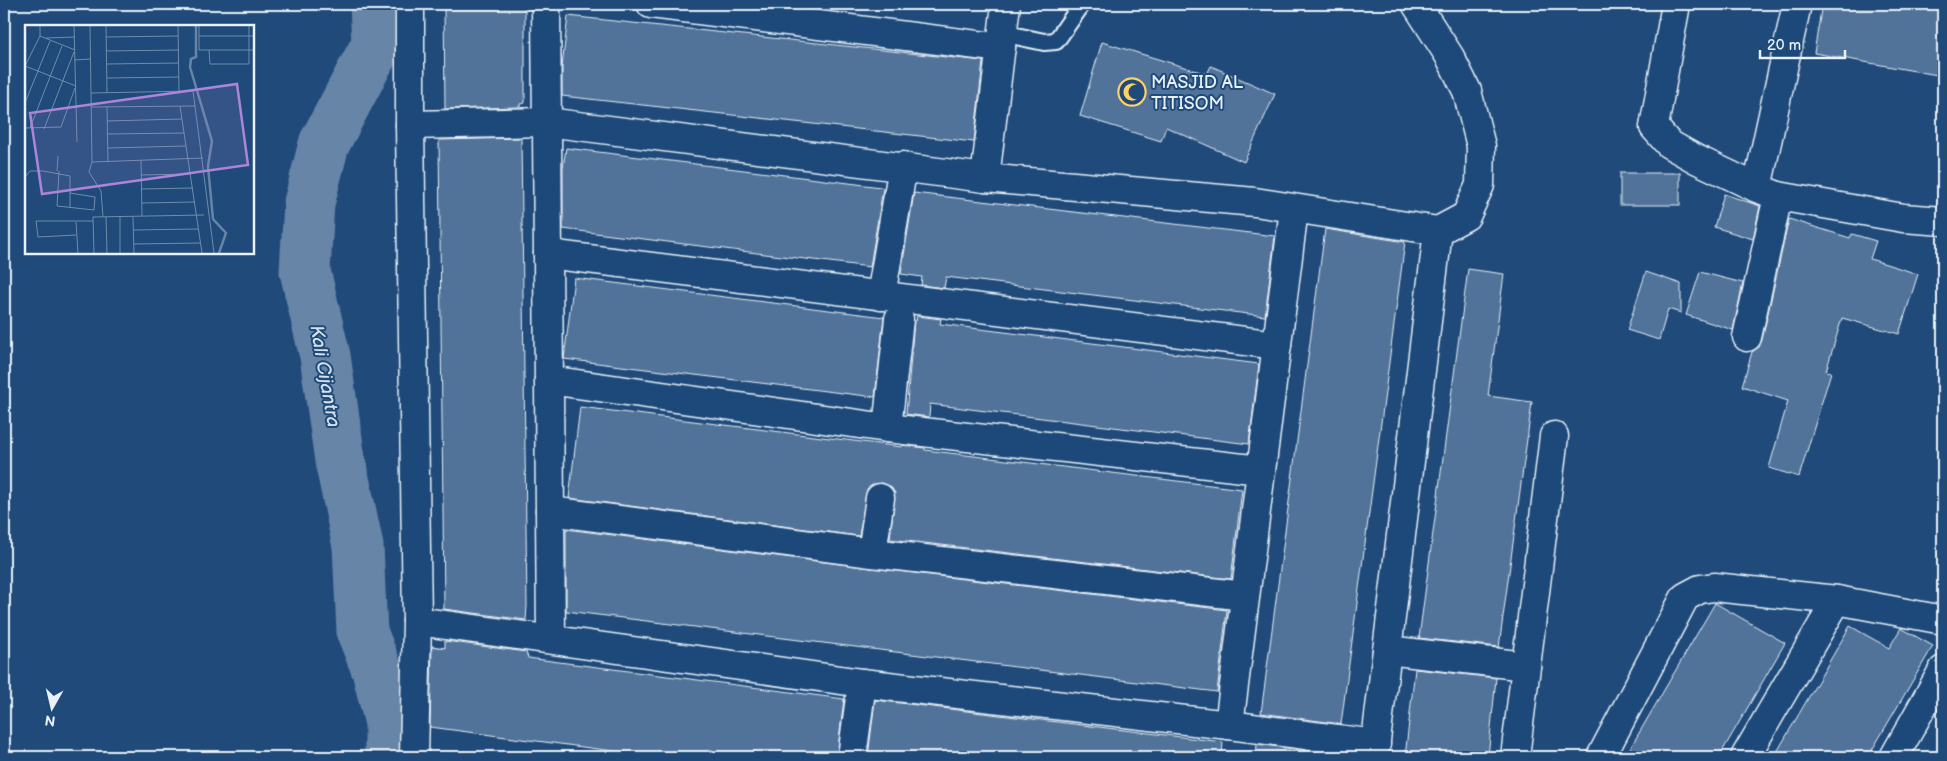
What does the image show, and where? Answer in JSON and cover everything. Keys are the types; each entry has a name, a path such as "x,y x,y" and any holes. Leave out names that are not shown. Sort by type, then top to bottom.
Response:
{"street":[{"path":"410,4 417,621 414,757"},
{"path":"546,4 551,638"},
{"path":"651,4 1001,41"},
{"path":"985,178 1006,4"},
{"path":"410,125 547,122 903,166 985,178 1255,202 1438,231 1466,216 1480,184 1481,146 1468,91 1450,57 1416,4"},
{"path":"1676,4 1654,127 1669,144 1768,192 1902,218 1943,221"},
{"path":"1747,337 1797,4"},
{"path":"881,296 903,166"},
{"path":"1229,725 1294,208"},
{"path":"417,621 551,638 862,683 1229,725 1375,751 1438,231"},
{"path":"548,254 1277,345"},
{"path":"887,428 899,319"},
{"path":"549,380 887,428 1261,470"},
{"path":"1516,757 1554,436"},
{"path":"872,553 880,498"},
{"path":"550,511 872,553 1245,596"},
{"path":"1600,757 1685,597 1700,589 1714,587 1837,600 1943,620"},
{"path":"1745,757 1837,600"},
{"path":"1387,650 1526,666"},
{"path":"1894,757 1943,670"},
{"path":"852,757 862,683"}],"lane":[{"path":"1001,41 1056,41 1082,4"}],"building":[{"path":"444,4 525,4 525,103 520,104 520,107 445,109"},
{"path":"1822,4 1943,4 1943,76 1814,53"},
{"path":"568,16 983,61 974,142 562,96 562,67"},
{"path":"1102,42 1207,74 1211,66 1275,94 1244,162 1166,127 1161,141 1080,116"},
{"path":"521,138 526,620 444,609 439,140"},
{"path":"566,148 881,187 883,188 870,267 563,229 563,168"},
{"path":"1620,173 1680,173 1680,205 1620,205"},
{"path":"914,193 1275,236 1265,316 946,277 944,288 921,285 922,277 901,274"},
{"path":"1724,194 1760,206 1753,239 1714,227"},
{"path":"1789,219 1850,238 1852,234 1876,241 1870,259 1918,274 1899,334 1842,318 1826,371 1831,372 1799,477 1769,468 1788,401 1742,386 1752,352 1759,347 1762,340"},
{"path":"1325,229 1405,242 1341,724 1261,713"},
{"path":"1468,269 1504,274 1488,396 1532,402 1499,647 1419,638"},
{"path":"1646,272 1681,284 1681,313 1668,309 1659,340 1627,330"},
{"path":"1700,272 1743,283 1733,330 1686,315"},
{"path":"574,278 884,317 875,397 564,359"},
{"path":"917,316 941,319 940,324 1259,364 1249,444 930,404 929,417 906,414 914,321 916,321"},
{"path":"580,407 902,447 902,445 925,448 925,450 1242,489 1231,579 890,539 895,493 890,486 882,483 874,484 867,489 859,536 569,498"},
{"path":"566,529 870,568 1227,610 1217,692 566,611"},
{"path":"1715,603 1785,643 1719,757 1625,757"},
{"path":"1850,626 1889,648 1901,628 1933,646 1868,757 1774,757"},
{"path":"445,641 526,652 528,658 844,699 837,757 659,757 430,727 432,646 445,648"},
{"path":"1415,669 1496,678 1488,757 1405,757"},
{"path":"875,700 1223,742 1222,757 868,757"},
{"path":"1257,744 1338,755 1337,757 1256,757"}],"waterway":[{"name":"Kali Cijantra","path":"375,4 377,44 324,144 309,203 305,271 325,356 340,460 358,546 362,632 377,670 390,723 390,757"}],"place":[{"name":"MASJID AL TITISOM","path":"1132,92"}]}
